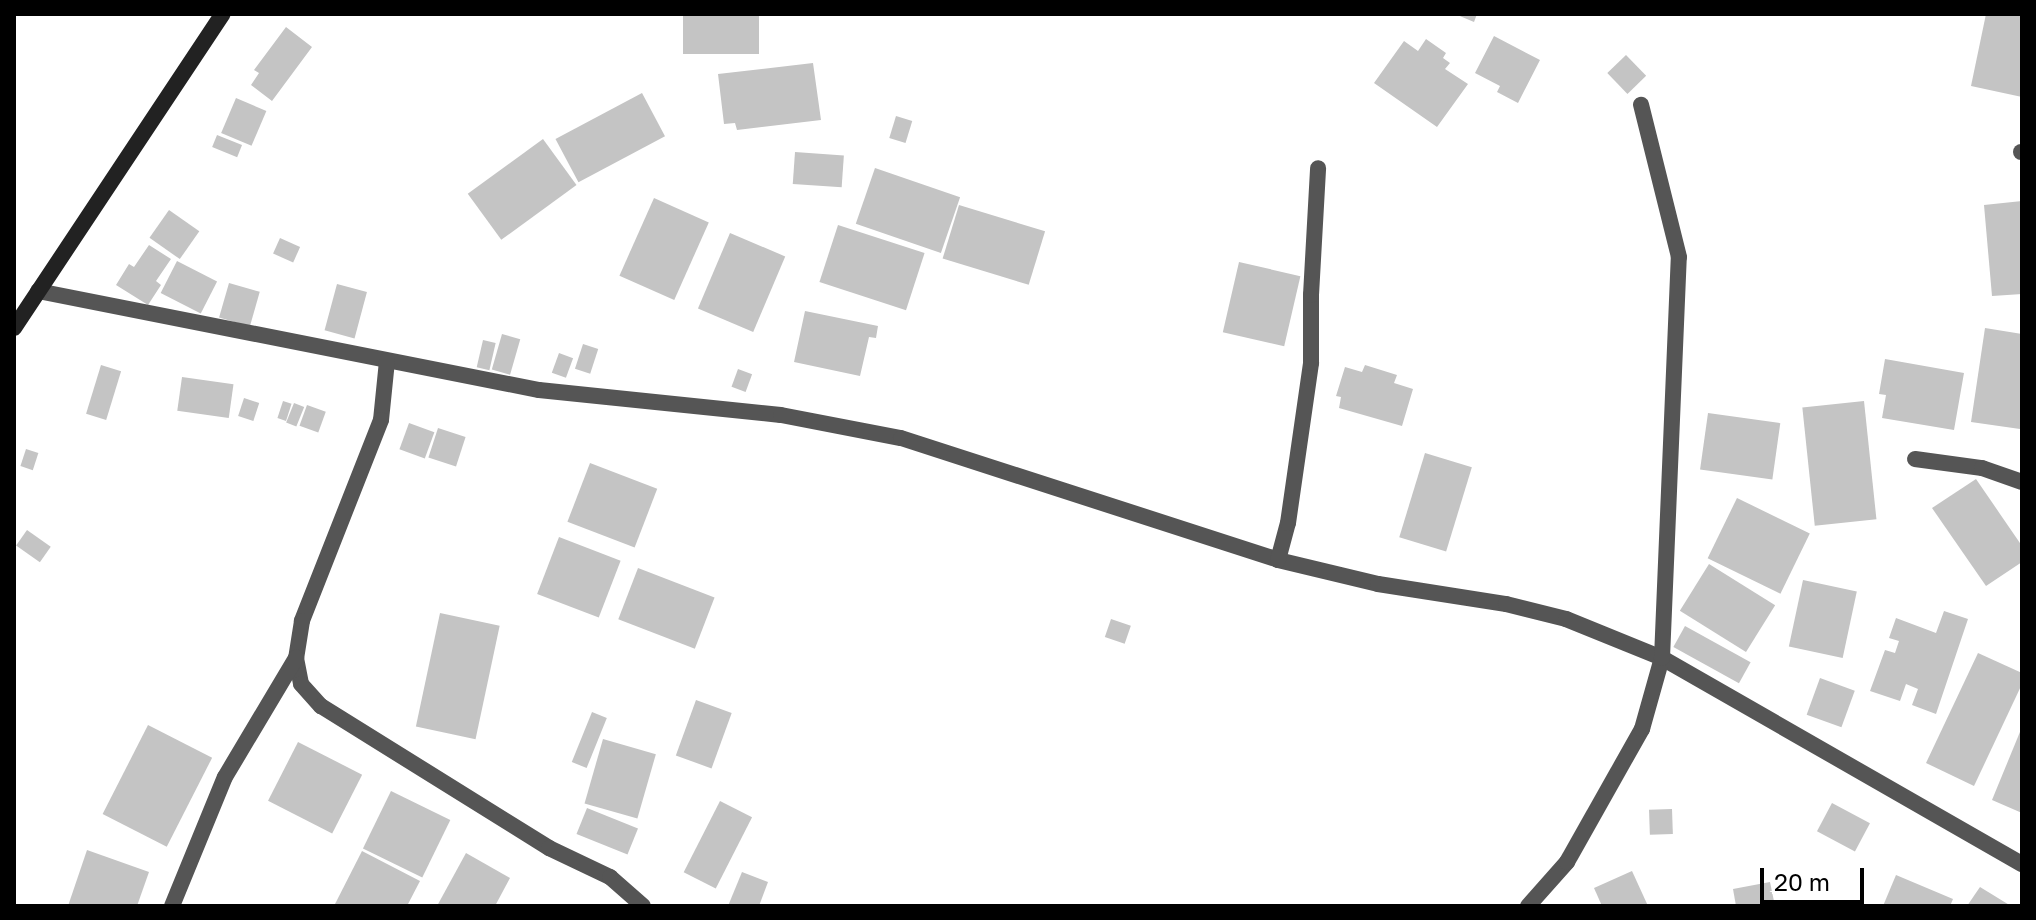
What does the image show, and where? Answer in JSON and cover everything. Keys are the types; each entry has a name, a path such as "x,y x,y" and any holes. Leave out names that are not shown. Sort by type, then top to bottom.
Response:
{"main road":[{"path":"14,328 223,14"}],"street":[{"path":"1528,906 1567,862 1636,742 1662,658 1679,257 1641,105"},
{"path":"1278,560 1288,523 1311,363 1311,295 1318,168"},
{"path":"38,291 539,390 781,415 901,438 1278,560 1378,584 1506,604 1566,619 1662,658 2022,864"},
{"path":"387,361 381,420 302,621 296,658 301,684 321,706 549,848 610,877 643,906"},
{"path":"1915,459 1982,468 2022,482"},
{"path":"172,906 225,777 296,658"}],"building":[{"path":"683,14 759,14 759,54 683,54"},
{"path":"1455,14 1477,14 1474,22"},
{"path":"1986,14 2022,14 2022,97 1971,86"},
{"path":"286,27 312,47 272,101 251,85 259,73 254,70"},
{"path":"1494,36 1540,60 1518,103 1497,92 1500,86 1475,73"},
{"path":"1426,39 1446,53 1443,58 1450,63 1445,69 1468,84 1437,127 1374,83 1404,41 1418,51"},
{"path":"1626,55 1646,76 1627,94 1607,73"},
{"path":"813,63 821,120 737,130 735,123 724,124 718,74"},
{"path":"642,93 665,136 578,182 555,139"},
{"path":"236,98 266,111 252,146 221,133"},
{"path":"896,116 912,121 906,143 889,138"},
{"path":"217,135 242,145 237,157 212,147"},
{"path":"543,139 577,185 501,240 468,194"},
{"path":"795,152 844,155 842,187 793,184"},
{"path":"875,168 960,197 941,253 856,224"},
{"path":"654,198 709,222 674,300 619,276"},
{"path":"2022,201 2022,294 1992,296 1984,205"},
{"path":"959,205 1045,231 1029,285 943,259"},
{"path":"169,210 199,231 180,259 149,238"},
{"path":"838,225 925,253 906,310 819,282"},
{"path":"730,233 785,256 753,332 698,308"},
{"path":"280,238 300,247 293,262 273,254"},
{"path":"149,245 171,259 156,281 161,285 148,305 116,285 129,264 134,267"},
{"path":"177,261 217,281 201,314 161,293"},
{"path":"1239,262 1300,276 1284,346 1223,332"},
{"path":"229,283 260,292 250,326 219,318"},
{"path":"337,284 367,292 355,338 325,330"},
{"path":"805,311 878,326 876,338 869,337 860,376 794,362"},
{"path":"1985,328 2022,334 2020,429 1971,422"},
{"path":"502,334 520,339 510,375 492,370"},
{"path":"483,340 496,343 489,370 477,367"},
{"path":"583,344 598,349 590,374 575,369"},
{"path":"559,353 573,358 566,378 552,373"},
{"path":"1885,359 1964,373 1954,430 1882,418 1886,395 1879,394"},
{"path":"101,365 121,371 106,420 86,414"},
{"path":"1365,365 1397,375 1394,383 1413,389 1402,426 1339,408 1341,397 1336,396 1345,367 1362,372"},
{"path":"738,369 752,374 746,392 732,387"},
{"path":"182,377 233,384 229,418 177,411"},
{"path":"244,398 259,403 253,421 238,416"},
{"path":"283,401 292,404 286,421 277,418"},
{"path":"1864,401 1876,519 1815,526 1802,407"},
{"path":"294,403 304,407 296,427 286,422"},
{"path":"307,405 326,412 318,433 299,426"},
{"path":"1708,413 1780,423 1772,480 1700,469"},
{"path":"409,423 434,432 425,459 399,449"},
{"path":"438,428 466,437 456,466 428,457"},
{"path":"26,449 38,453 33,470 20,466"},
{"path":"1425,453 1472,467 1446,551 1399,537"},
{"path":"590,463 657,489 635,548 567,522"},
{"path":"1976,479 2022,546 2022,562 1986,586 1932,508"},
{"path":"1737,498 1810,534 1780,594 1708,558"},
{"path":"27,530 51,547 40,562 16,546"},
{"path":"559,537 621,561 599,618 537,594"},
{"path":"1709,564 1775,605 1746,652 1680,611"},
{"path":"638,568 715,597 695,649 618,619"},
{"path":"1803,580 1857,591 1843,658 1789,647"},
{"path":"1944,611 1968,619 1936,714 1912,705 1918,689 1906,684 1900,701 1870,691 1885,650 1895,653 1899,641 1889,638 1896,618 1936,633"},
{"path":"440,613 500,626 476,739 416,726"},
{"path":"1111,619 1131,626 1125,644 1105,637"},
{"path":"1685,626 1751,662 1739,683 1673,647"},
{"path":"1978,653 2022,673 2022,684 1974,786 1926,763"},
{"path":"1820,678 1855,691 1841,727 1807,715"},
{"path":"696,700 732,713 712,768 676,755"},
{"path":"592,712 607,718 587,768 572,762"},
{"path":"148,725 212,758 167,847 103,814"},
{"path":"2022,727 2022,813 1992,800"},
{"path":"603,739 656,754 637,819 585,803"},
{"path":"298,742 362,775 332,833 268,801"},
{"path":"391,791 450,820 422,877 363,849"},
{"path":"720,801 752,817 716,889 684,872"},
{"path":"1832,803 1870,823 1855,851 1817,831"},
{"path":"587,808 638,829 628,855 577,834"},
{"path":"1672,809 1673,834 1650,835 1649,810"},
{"path":"87,850 149,872 137,906 68,906"},
{"path":"362,851 420,881 407,906 334,906"},
{"path":"466,853 510,878 495,906 437,906"},
{"path":"1632,871 1648,906 1602,906 1594,888"},
{"path":"742,872 768,882 759,906 728,906"},
{"path":"1896,875 1953,899 1950,906 1883,906"},
{"path":"1770,882 1775,906 1736,906 1733,889"},
{"path":"1980,887 2011,906 1967,906"}]}
